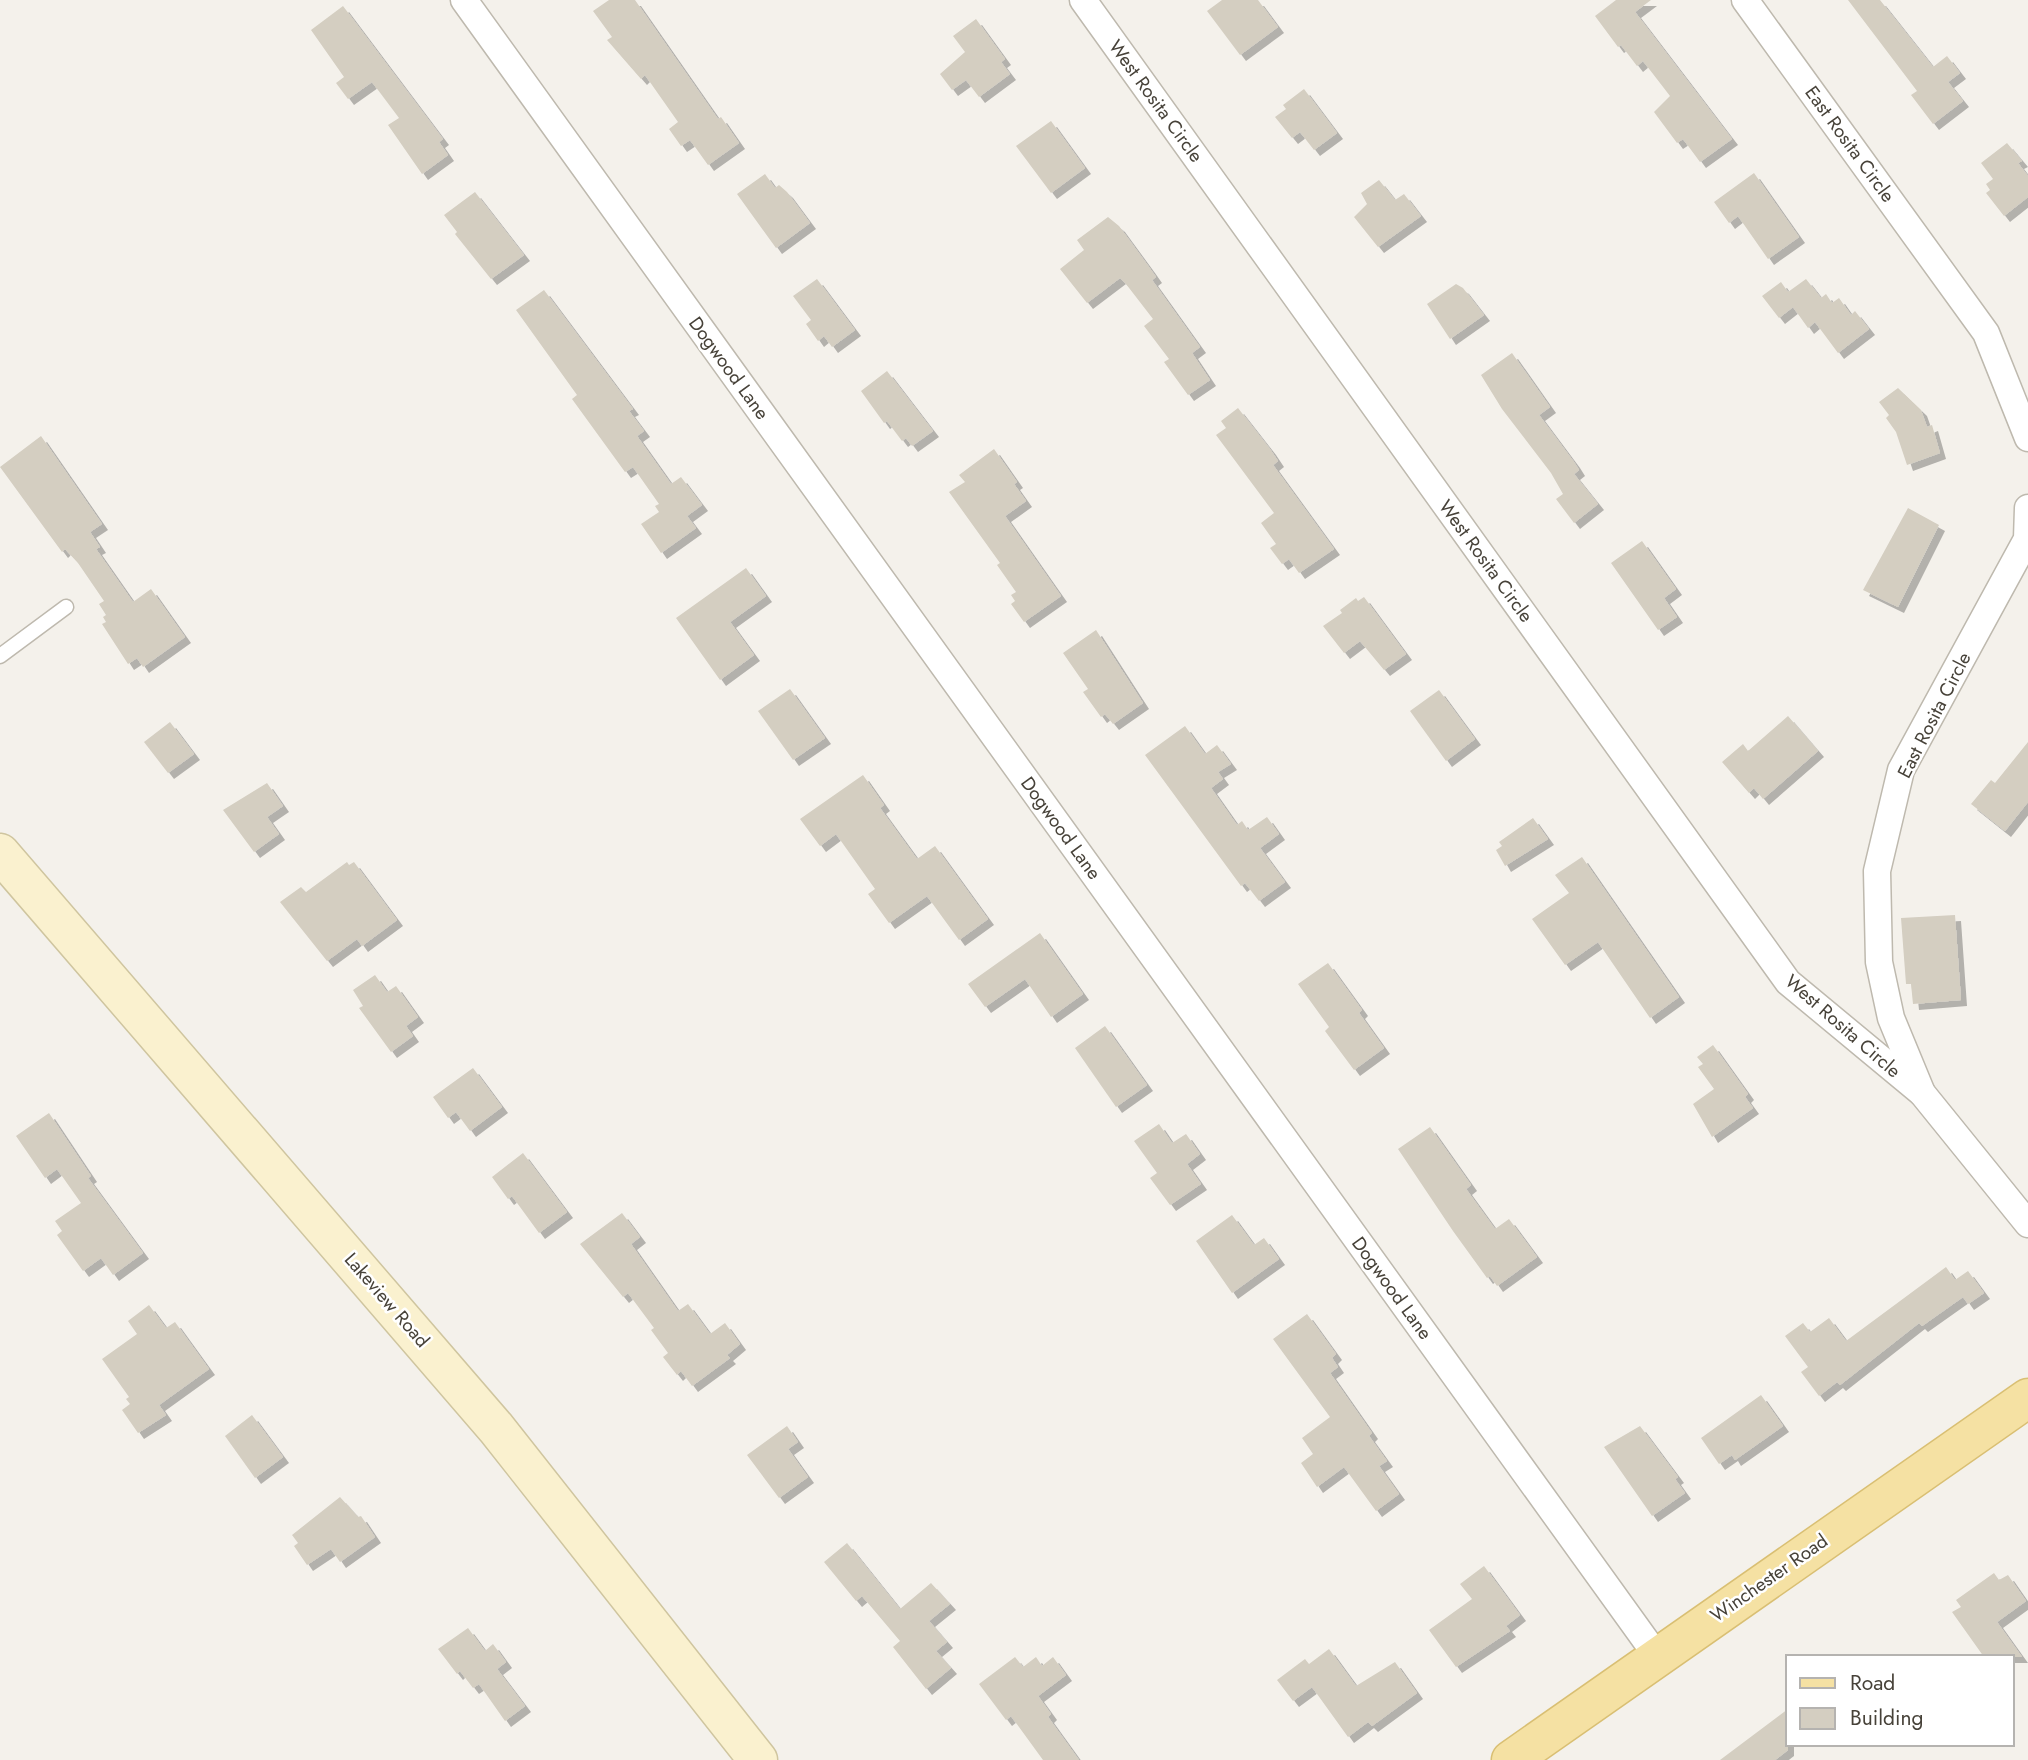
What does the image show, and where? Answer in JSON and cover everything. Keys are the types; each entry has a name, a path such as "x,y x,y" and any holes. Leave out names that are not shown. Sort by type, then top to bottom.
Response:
{"main road":[{"name":"Winchester Road","path":"1511,1760 2028,1398"}],"street":[{"name":"Dogwood Lane","path":"464,0 1657,1656"},
{"name":"West Rosita Circle","path":"1083,0 1788,982 1922,1093"},
{"name":"East Rosita Circle","path":"1745,0 1986,333 2028,438"},
{"name":"East Rosita Circle","path":"2028,508 2027,539 1901,769 1877,871 1879,962 1891,1018 1922,1093 2028,1224"},
{"name":"Lakeview Road","path":"0,853 496,1427 758,1760"}],"lane":[{"path":"0,656 66,607"}],"building":[{"path":"609,0 635,0 718,119 721,117 739,143 708,165 690,140 681,146 669,129 678,122 645,75 641,79 607,40 612,37 593,11"},
{"path":"1222,0 1258,0 1278,27 1240,55 1207,11"},
{"path":"1616,0 1651,0 1635,12 1732,139 1700,162 1683,139 1677,143 1654,112 1670,96 1643,61 1637,66 1621,45 1618,47 1595,16"},
{"path":"1848,0 1880,0 1933,67 1947,56 1960,73 1948,82 1963,101 1933,124 1911,95 1917,91"},
{"path":"343,6 443,139 439,142 448,155 422,174 388,125 399,118 372,82 348,99 336,83 344,77 311,30"},
{"path":"976,19 1005,59 1001,62 1010,74 979,97 966,80 952,90 940,74 965,52 953,36"},
{"path":"1304,89 1337,133 1314,150 1300,132 1292,138 1275,117 1286,109 1283,105"},
{"path":"1051,121 1085,168 1051,193 1016,146"},
{"path":"2007,143 2022,161 2018,163 2028,176 2028,197 2004,216 1986,193 1990,190 1986,184 1993,179 1981,163"},
{"path":"1754,173 1799,237 1768,259 1738,216 1729,223 1714,202"},
{"path":"765,174 775,188 779,185 787,192 810,223 776,248 737,194"},
{"path":"1379,180 1395,200 1404,194 1421,216 1378,247 1354,217 1367,204 1361,193"},
{"path":"475,192 524,255 491,279 455,234 457,232 444,215"},
{"path":"1108,217 1119,226 1149,267 1156,277 1152,280 1200,347 1192,353 1210,380 1188,395 1164,362 1169,359 1144,326 1153,319 1120,278 1087,303 1060,269 1084,250 1077,240"},
{"path":"817,279 855,330 832,347 824,336 818,341 806,324 811,320 793,296"},
{"path":"1806,279 1821,298 1826,294 1832,303 1839,298 1851,315 1855,311 1869,329 1838,353 1815,322 1808,328 1793,307 1779,318 1762,296 1781,282 1788,292"},
{"path":"1456,284 1463,288 1484,315 1450,339 1427,304"},
{"path":"544,290 633,409 629,411 644,431 637,436 671,484 681,477 702,505 687,516 696,528 661,553 641,524 659,512 655,506 659,504 633,467 625,472 572,399 577,395 516,310"},
{"path":"1512,353 1550,407 1539,415 1579,470 1574,474 1598,504 1574,523 1556,499 1563,494 1551,473 1502,409 1481,375"},
{"path":"887,371 933,431 912,446 906,438 902,441 887,421 884,423 861,391"},
{"path":"1898,388 1921,410 1927,427 1932,425 1940,453 1907,465 1896,432 1886,418 1889,415 1879,402"},
{"path":"1238,408 1270,449 1278,461 1273,465 1334,549 1299,573 1289,559 1282,564 1270,548 1276,544 1261,523 1274,513 1216,435 1226,428 1221,421"},
{"path":"41,436 102,524 90,532 100,547 96,549 133,602 151,589 185,637 143,667 137,658 128,664 102,624 106,622 103,617 106,615 99,604 104,601 78,563 65,549 62,552 0,467"},
{"path":"994,449 1017,482 1014,484 1026,501 1005,516 1061,596 1024,622 1011,604 1015,601 1011,595 1016,592 997,565 1000,563 949,492 965,482 959,475"},
{"path":"1908,508 1939,525 1898,607 1863,590"},
{"path":"1642,541 1676,589 1664,598 1677,617 1658,630 1611,563"},
{"path":"746,568 766,596 730,622 754,655 720,680 676,618"},
{"path":"1364,597 1406,654 1384,670 1360,641 1344,653 1323,626 1342,613 1340,610 1356,598 1358,601"},
{"path":"1096,630 1143,703 1113,724 1105,714 1101,717 1083,692 1088,689 1063,653"},
{"path":"790,689 825,738 793,760 758,711"},
{"path":"1439,690 1475,739 1446,761 1410,711"},
{"path":"1788,716 1818,751 1763,799 1754,788 1749,793 1722,762 1743,744 1748,751"},
{"path":"170,722 194,754 168,773 144,742"},
{"path":"1185,726 1205,754 1217,745 1231,764 1218,772 1223,779 1211,788 1237,825 1242,821 1248,830 1267,817 1279,834 1260,848 1285,882 1259,901 1245,883 1241,886 1145,755"},
{"path":"2028,742 2028,802 2005,831 1971,804 1991,780 1995,783"},
{"path":"863,775 884,805 880,808 917,859 935,846 988,919 959,940 927,896 889,923 868,894 875,889 836,834 820,846 800,819"},
{"path":"267,783 283,806 267,817 279,834 254,852 223,810"},
{"path":"1533,818 1548,839 1505,866 1496,850 1502,846 1499,842"},
{"path":"1582,857 1679,997 1650,1018 1598,942 1565,965 1532,919 1569,893 1555,875"},
{"path":"347,862 349,865 354,862 397,920 362,946 357,939 327,961 280,902 301,887 306,892"},
{"path":"1955,915 1961,1000 1913,1004 1911,984 1906,984 1901,918"},
{"path":"1040,933 1083,994 1051,1017 1025,979 985,1007 968,984"},
{"path":"1328,963 1362,1010 1359,1013 1384,1048 1354,1070 1325,1031 1329,1027 1298,984"},
{"path":"375,975 387,992 396,986 418,1017 406,1026 413,1036 391,1052 359,1008 363,1006 353,990"},
{"path":"1105,1026 1147,1085 1116,1107 1075,1048"},
{"path":"1713,1045 1748,1094 1745,1097 1753,1108 1712,1137 1693,1104 1714,1089 1698,1067 1703,1064 1697,1057"},
{"path":"473,1068 502,1107 470,1131 456,1112 448,1118 433,1097"},
{"path":"49,1113 91,1176 88,1178 143,1253 113,1275 101,1258 83,1271 57,1235 62,1231 55,1221 81,1203 57,1169 45,1178 16,1136"},
{"path":"1159,1124 1172,1143 1186,1134 1200,1154 1187,1164 1201,1184 1170,1205 1150,1178 1157,1173 1134,1141"},
{"path":"1430,1127 1471,1185 1466,1189 1495,1229 1509,1219 1537,1257 1497,1286 1490,1276 1487,1278 1453,1231 1398,1149"},
{"path":"523,1153 567,1212 539,1233 512,1196 508,1199 492,1177"},
{"path":"622,1213 640,1237 631,1244 678,1311 688,1304 710,1334 725,1323 740,1344 727,1355 730,1358 692,1386 681,1371 677,1375 663,1357 668,1353 651,1330 654,1328 628,1293 623,1297 580,1244"},
{"path":"1232,1215 1254,1245 1264,1238 1279,1259 1232,1293 1196,1241"},
{"path":"1946,1267 1955,1280 1968,1271 1984,1293 1968,1304 1963,1297 1922,1326 1919,1323 1840,1385 1837,1382 1819,1396 1801,1372 1808,1367 1785,1336 1803,1323 1810,1332 1829,1318 1846,1341"},
{"path":"149,1305 166,1328 175,1322 209,1369 159,1405 166,1415 138,1433 122,1410 130,1404 126,1399 129,1397 102,1359 137,1334 128,1321"},
{"path":"1307,1314 1336,1354 1332,1358 1338,1367 1330,1373 1372,1433 1369,1436 1387,1461 1379,1466 1399,1494 1376,1511 1344,1467 1317,1487 1301,1463 1313,1454 1302,1438 1330,1417 1273,1339"},
{"path":"1761,1395 1783,1426 1735,1460 1732,1455 1719,1464 1701,1438"},
{"path":"252,1415 283,1457 255,1478 225,1436"},
{"path":"787,1426 798,1442 788,1449 808,1477 779,1498 747,1455"},
{"path":"1640,1426 1678,1477 1675,1479 1685,1493 1652,1516 1604,1447"},
{"path":"340,1497 358,1517 361,1516 375,1537 340,1562 331,1549 307,1565 294,1546 298,1543 292,1535"},
{"path":"847,1543 900,1609 931,1583 950,1604 929,1621 947,1642 936,1651 951,1668 926,1689 893,1647 900,1641 862,1596 856,1601 824,1562"},
{"path":"1484,1566 1520,1615 1506,1626 1510,1631 1456,1667 1429,1630 1472,1599 1460,1584"},
{"path":"1994,1573 1999,1580 2008,1575 2026,1601 1997,1622 2022,1657 1983,1655 1952,1612 1961,1607 1956,1600"},
{"path":"468,1628 485,1651 493,1644 506,1662 497,1669 525,1706 505,1721 479,1684 473,1688 460,1671 457,1674 438,1649"},
{"path":"1329,1649 1356,1686 1395,1662 1417,1693 1372,1726 1368,1722 1348,1737 1312,1687 1293,1701 1277,1680 1305,1659 1309,1664"},
{"path":"1015,1657 1023,1667 1036,1657 1042,1666 1053,1657 1066,1675 1038,1696 1051,1714 1048,1717 1079,1760 1043,1760 1011,1716 1006,1720 979,1684"},
{"path":"1786,1710 1788,1750 1775,1760 1720,1760"}]}
